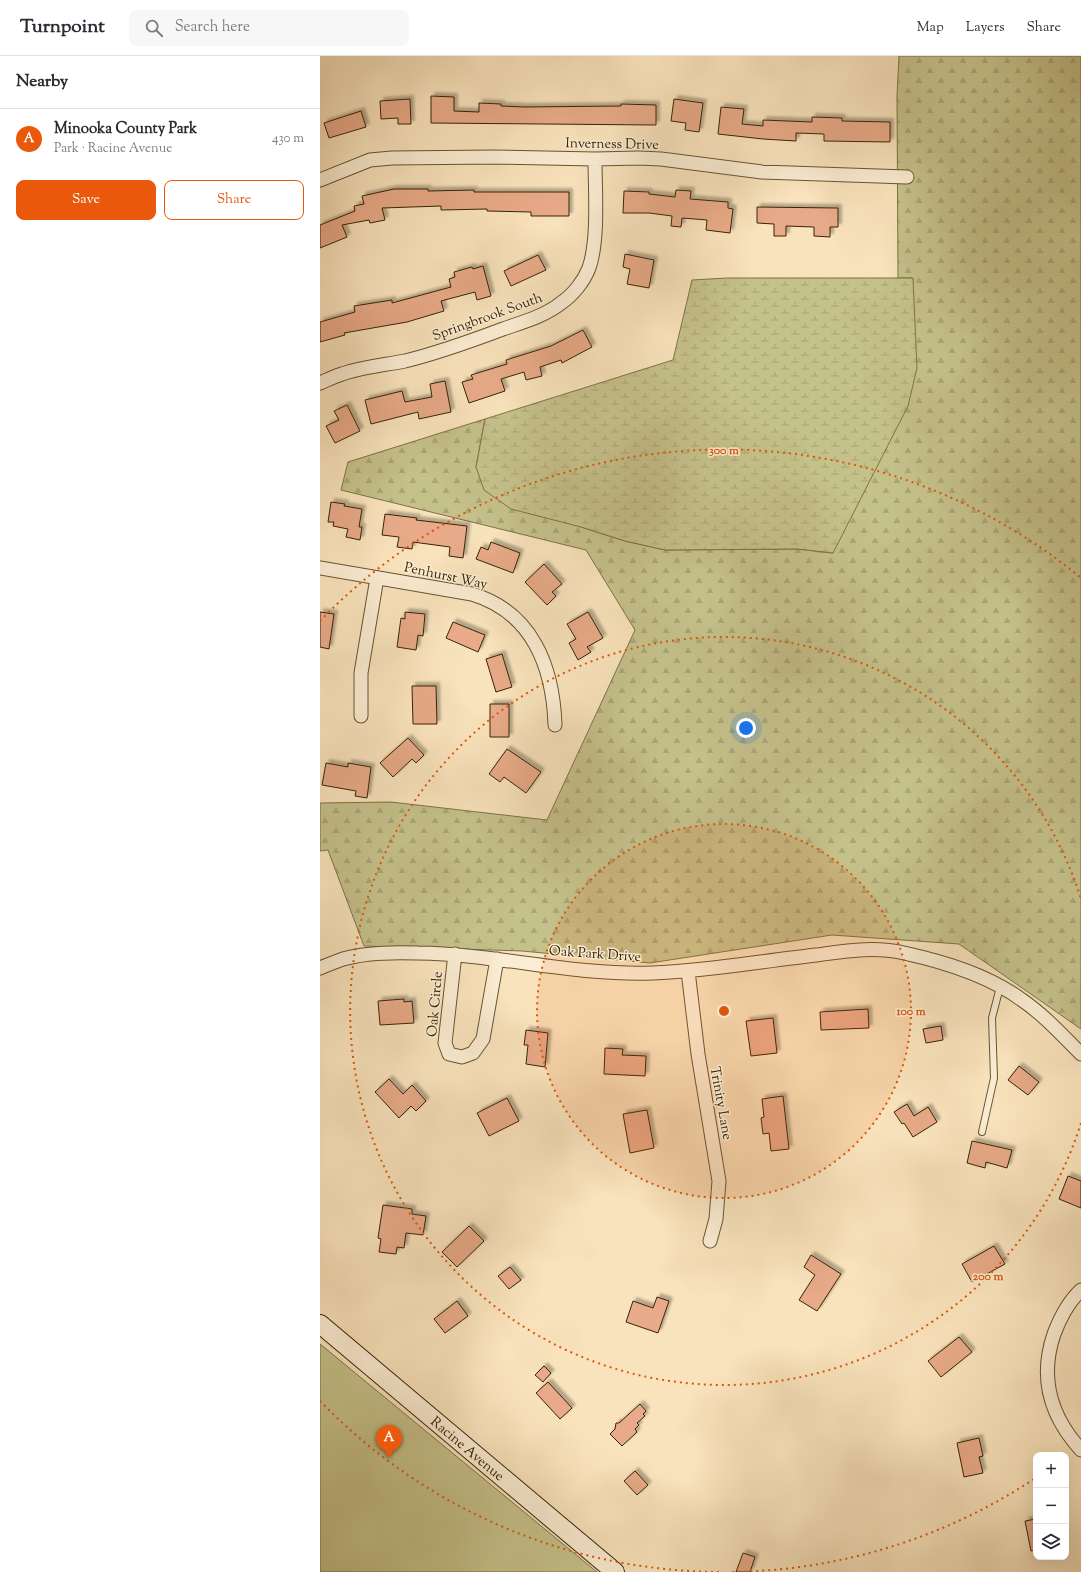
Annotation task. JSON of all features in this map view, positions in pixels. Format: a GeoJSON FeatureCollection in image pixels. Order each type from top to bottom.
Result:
{"type":"FeatureCollection","features":[{"type":"Feature","properties":{"kind":"main road","name":"Racine Avenue"},"geometry":{"type":"LineString","coordinates":[[320,1324],[615,1572]]}},
{"type":"Feature","properties":{"kind":"street","name":"Inverness Drive"},"geometry":{"type":"LineString","coordinates":[[320,180],[370,160],[392,158],[493,157],[596,159],[639,158],[762,172],[907,177]]}},
{"type":"Feature","properties":{"kind":"street","name":"Springbrook South"},"geometry":{"type":"LineString","coordinates":[[320,384],[342,374],[406,360],[464,343],[523,322],[553,309],[562,303],[569,297],[584,277],[589,268],[593,252],[595,233],[596,159]]}},
{"type":"Feature","properties":{"kind":"street","name":"Penhurst Way"},"geometry":{"type":"LineString","coordinates":[[320,568],[472,594],[487,599],[504,608],[518,620],[540,652],[549,676],[555,725]]}},
{"type":"Feature","properties":{"kind":"street"},"geometry":{"type":"LineString","coordinates":[[361,716],[362,674],[377,578]]}},
{"type":"Feature","properties":{"kind":"street","name":"Oak Park Drive"},"geometry":{"type":"LineString","coordinates":[[320,968],[344,959],[396,952],[455,954],[571,969],[616,973],[688,971],[870,949],[881,949],[904,953],[951,966],[978,976],[1000,987],[1021,999],[1034,1009],[1081,1054]]}},
{"type":"Feature","properties":{"kind":"street","name":"Oak Circle"},"geometry":{"type":"LineString","coordinates":[[455,954],[445,1043],[449,1054],[462,1057],[473,1053],[483,1039],[497,959]]}},
{"type":"Feature","properties":{"kind":"street","name":"Trinity Lane"},"geometry":{"type":"LineString","coordinates":[[688,971],[690,998],[698,1054],[720,1181],[716,1220],[710,1241]]}},
{"type":"Feature","properties":{"kind":"street"},"geometry":{"type":"LineString","coordinates":[[1081,1290],[1059,1320],[1048,1351],[1047,1370],[1051,1401],[1068,1435],[1081,1450]]}},
{"type":"Feature","properties":{"kind":"lane"},"geometry":{"type":"LineString","coordinates":[[982,1132],[994,1078],[992,1018],[1000,987]]}},
{"type":"Feature","properties":{"kind":"green space"},"geometry":{"type":"Polygon","coordinates":[[[899,56],[1081,56],[1081,1029],[959,944],[832,935],[650,963],[522,951],[364,946],[328,850],[320,851],[320,803],[391,802],[547,820],[635,630],[586,550],[341,490],[348,462],[485,419],[476,467],[581,527],[625,541],[665,550],[797,549],[833,553],[912,278],[898,278],[897,96],[899,56]]]}},
{"type":"Feature","properties":{"kind":"green space"},"geometry":{"type":"Polygon","coordinates":[[[727,278],[913,278],[917,368],[908,406],[833,553],[797,549],[665,550],[625,541],[581,527],[511,509],[484,490],[476,467],[485,419],[673,360],[692,280],[727,278]]]}},
{"type":"Feature","properties":{"kind":"green space"},"geometry":{"type":"Polygon","coordinates":[[[320,1344],[597,1572],[320,1572],[320,1344]]]}},
{"type":"Feature","properties":{"kind":"building"},"geometry":{"type":"Polygon","coordinates":[[[431,96],[454,97],[454,111],[479,112],[479,103],[524,107],[621,106],[621,104],[656,105],[656,125],[431,123],[431,96]]]}},
{"type":"Feature","properties":{"kind":"building"},"geometry":{"type":"Polygon","coordinates":[[[410,99],[411,124],[398,124],[398,118],[381,119],[380,101],[410,99]]]}},
{"type":"Feature","properties":{"kind":"building"},"geometry":{"type":"Polygon","coordinates":[[[674,99],[703,103],[699,132],[685,130],[686,123],[671,121],[674,99]]]}},
{"type":"Feature","properties":{"kind":"building"},"geometry":{"type":"Polygon","coordinates":[[[721,107],[744,109],[742,124],[763,126],[763,120],[812,122],[812,117],[842,118],[842,121],[890,122],[890,142],[824,141],[824,134],[796,133],[796,141],[718,134],[721,107]]]}},
{"type":"Feature","properties":{"kind":"building"},"geometry":{"type":"Polygon","coordinates":[[[361,111],[366,127],[329,138],[324,123],[361,111]]]}},
{"type":"Feature","properties":{"kind":"building"},"geometry":{"type":"Polygon","coordinates":[[[394,189],[428,189],[428,191],[474,190],[474,192],[569,192],[569,216],[531,216],[531,212],[487,211],[487,209],[441,210],[441,206],[382,208],[385,220],[370,223],[369,220],[342,225],[347,237],[320,248],[320,225],[355,211],[354,206],[364,204],[362,196],[394,189]]]}},
{"type":"Feature","properties":{"kind":"building"},"geometry":{"type":"Polygon","coordinates":[[[676,190],[691,191],[690,199],[728,202],[728,208],[733,209],[730,233],[706,230],[707,220],[682,218],[681,227],[671,226],[672,216],[649,213],[623,213],[624,191],[649,192],[649,194],[675,197],[676,190]]]}},
{"type":"Feature","properties":{"kind":"building"},"geometry":{"type":"Polygon","coordinates":[[[757,207],[838,208],[838,227],[830,227],[830,237],[814,236],[814,227],[786,226],[786,236],[774,236],[774,224],[757,223],[757,207]]]}},
{"type":"Feature","properties":{"kind":"building"},"geometry":{"type":"Polygon","coordinates":[[[625,254],[654,260],[649,288],[627,284],[630,269],[623,267],[625,254]]]}},
{"type":"Feature","properties":{"kind":"building"},"geometry":{"type":"Polygon","coordinates":[[[538,255],[546,270],[511,286],[504,271],[538,255]]]}},
{"type":"Feature","properties":{"kind":"building"},"geometry":{"type":"Polygon","coordinates":[[[483,266],[491,296],[477,300],[475,292],[441,301],[444,311],[407,322],[344,333],[345,335],[320,342],[320,322],[355,312],[354,306],[392,300],[392,303],[451,287],[449,279],[455,277],[454,272],[472,267],[473,269],[483,266]]]}},
{"type":"Feature","properties":{"kind":"building"},"geometry":{"type":"Polygon","coordinates":[[[583,330],[592,347],[562,363],[561,360],[540,367],[542,376],[526,380],[524,372],[501,379],[505,391],[469,403],[462,382],[473,379],[471,375],[507,364],[506,360],[551,346],[583,330]]]}},
{"type":"Feature","properties":{"kind":"building"},"geometry":{"type":"Polygon","coordinates":[[[445,381],[451,412],[419,419],[418,412],[371,424],[365,400],[402,391],[405,402],[432,397],[430,384],[445,381]]]}},
{"type":"Feature","properties":{"kind":"building"},"geometry":{"type":"Polygon","coordinates":[[[347,405],[360,431],[335,443],[326,426],[339,420],[334,411],[347,405]]]}},
{"type":"Feature","properties":{"kind":"building"},"geometry":{"type":"Polygon","coordinates":[[[331,502],[362,509],[359,527],[362,527],[360,540],[346,537],[348,529],[333,526],[334,522],[328,522],[331,502]]]}},
{"type":"Feature","properties":{"kind":"building"},"geometry":{"type":"Polygon","coordinates":[[[385,514],[417,518],[416,520],[467,526],[463,558],[449,556],[450,547],[413,542],[412,549],[397,547],[399,537],[382,535],[385,514]]]}},
{"type":"Feature","properties":{"kind":"building"},"geometry":{"type":"Polygon","coordinates":[[[491,542],[520,553],[513,573],[476,559],[481,547],[488,550],[491,542]]]}},
{"type":"Feature","properties":{"kind":"building"},"geometry":{"type":"Polygon","coordinates":[[[544,564],[562,584],[552,592],[556,596],[547,605],[525,582],[544,564]]]}},
{"type":"Feature","properties":{"kind":"building"},"geometry":{"type":"Polygon","coordinates":[[[320,612],[334,614],[329,649],[320,647],[320,612]]]}},
{"type":"Feature","properties":{"kind":"building"},"geometry":{"type":"Polygon","coordinates":[[[405,612],[425,614],[423,636],[418,635],[416,650],[397,647],[401,618],[405,619],[405,612]]]}},
{"type":"Feature","properties":{"kind":"building"},"geometry":{"type":"Polygon","coordinates":[[[588,612],[603,638],[587,647],[591,652],[578,660],[569,643],[576,639],[567,624],[588,612]]]}},
{"type":"Feature","properties":{"kind":"building"},"geometry":{"type":"Polygon","coordinates":[[[453,622],[485,635],[478,652],[446,638],[453,622]]]}},
{"type":"Feature","properties":{"kind":"building"},"geometry":{"type":"Polygon","coordinates":[[[502,654],[512,687],[496,692],[486,659],[502,654]]]}},
{"type":"Feature","properties":{"kind":"building"},"geometry":{"type":"Polygon","coordinates":[[[412,686],[436,686],[437,724],[413,724],[412,686]]]}},
{"type":"Feature","properties":{"kind":"building"},"geometry":{"type":"Polygon","coordinates":[[[490,704],[509,704],[509,737],[490,737],[490,704]]]}},
{"type":"Feature","properties":{"kind":"building"},"geometry":{"type":"Polygon","coordinates":[[[408,738],[424,755],[416,763],[412,759],[393,777],[380,763],[408,738]]]}},
{"type":"Feature","properties":{"kind":"building"},"geometry":{"type":"Polygon","coordinates":[[[507,749],[541,772],[526,793],[504,777],[500,782],[489,774],[507,749]]]}},
{"type":"Feature","properties":{"kind":"building"},"geometry":{"type":"Polygon","coordinates":[[[326,763],[348,767],[348,763],[371,767],[367,798],[355,796],[356,791],[322,785],[326,763]]]}},
{"type":"Feature","properties":{"kind":"building"},"geometry":{"type":"Polygon","coordinates":[[[404,999],[404,1002],[412,1001],[414,1023],[380,1025],[378,1001],[404,999]]]}},
{"type":"Feature","properties":{"kind":"building"},"geometry":{"type":"Polygon","coordinates":[[[868,1009],[869,1028],[821,1030],[820,1012],[868,1009]]]}},
{"type":"Feature","properties":{"kind":"building"},"geometry":{"type":"Polygon","coordinates":[[[773,1018],[777,1053],[751,1056],[746,1021],[773,1018]]]}},
{"type":"Feature","properties":{"kind":"building"},"geometry":{"type":"Polygon","coordinates":[[[941,1026],[943,1040],[926,1043],[923,1029],[941,1026]]]}},
{"type":"Feature","properties":{"kind":"building"},"geometry":{"type":"Polygon","coordinates":[[[526,1030],[548,1033],[545,1067],[526,1064],[528,1045],[524,1045],[526,1030]]]}},
{"type":"Feature","properties":{"kind":"building"},"geometry":{"type":"Polygon","coordinates":[[[605,1048],[623,1049],[622,1055],[646,1056],[645,1076],[604,1074],[605,1048]]]}},
{"type":"Feature","properties":{"kind":"building"},"geometry":{"type":"Polygon","coordinates":[[[1019,1066],[1039,1082],[1028,1095],[1008,1080],[1019,1066]]]}},
{"type":"Feature","properties":{"kind":"building"},"geometry":{"type":"Polygon","coordinates":[[[389,1079],[403,1094],[412,1085],[426,1101],[416,1111],[411,1106],[399,1118],[375,1092],[389,1079]]]}},
{"type":"Feature","properties":{"kind":"building"},"geometry":{"type":"Polygon","coordinates":[[[783,1096],[789,1149],[771,1151],[769,1133],[763,1134],[761,1118],[764,1117],[762,1099],[783,1096]]]}},
{"type":"Feature","properties":{"kind":"building"},"geometry":{"type":"Polygon","coordinates":[[[507,1098],[519,1121],[489,1136],[477,1113],[507,1098]]]}},
{"type":"Feature","properties":{"kind":"building"},"geometry":{"type":"Polygon","coordinates":[[[907,1104],[914,1116],[928,1107],[937,1122],[913,1137],[904,1123],[902,1124],[894,1112],[907,1104]]]}},
{"type":"Feature","properties":{"kind":"building"},"geometry":{"type":"Polygon","coordinates":[[[647,1110],[654,1148],[630,1153],[623,1114],[647,1110]]]}},
{"type":"Feature","properties":{"kind":"building"},"geometry":{"type":"Polygon","coordinates":[[[972,1141],[1012,1150],[1007,1168],[986,1162],[985,1168],[967,1163],[972,1141]]]}},
{"type":"Feature","properties":{"kind":"building"},"geometry":{"type":"Polygon","coordinates":[[[1068,1176],[1081,1181],[1081,1208],[1059,1199],[1068,1176]]]}},
{"type":"Feature","properties":{"kind":"building"},"geometry":{"type":"Polygon","coordinates":[[[383,1205],[412,1209],[412,1214],[426,1216],[423,1235],[406,1233],[404,1248],[397,1247],[396,1254],[379,1252],[381,1239],[378,1238],[383,1205]]]}},
{"type":"Feature","properties":{"kind":"building"},"geometry":{"type":"Polygon","coordinates":[[[469,1226],[484,1241],[457,1267],[442,1252],[469,1226]]]}},
{"type":"Feature","properties":{"kind":"building"},"geometry":{"type":"Polygon","coordinates":[[[994,1246],[1005,1264],[972,1282],[962,1264],[994,1246]]]}},
{"type":"Feature","properties":{"kind":"building"},"geometry":{"type":"Polygon","coordinates":[[[811,1255],[841,1274],[817,1311],[799,1300],[815,1275],[804,1267],[811,1255]]]}},
{"type":"Feature","properties":{"kind":"building"},"geometry":{"type":"Polygon","coordinates":[[[510,1267],[521,1280],[509,1289],[498,1276],[510,1267]]]}},
{"type":"Feature","properties":{"kind":"building"},"geometry":{"type":"Polygon","coordinates":[[[657,1297],[669,1301],[658,1333],[626,1322],[633,1301],[653,1308],[657,1297]]]}},
{"type":"Feature","properties":{"kind":"building"},"geometry":{"type":"Polygon","coordinates":[[[457,1301],[468,1316],[445,1333],[434,1319],[457,1301]]]}},
{"type":"Feature","properties":{"kind":"building"},"geometry":{"type":"Polygon","coordinates":[[[959,1337],[972,1352],[941,1377],[928,1361],[959,1337]]]}},
{"type":"Feature","properties":{"kind":"building"},"geometry":{"type":"Polygon","coordinates":[[[544,1366],[551,1373],[543,1382],[535,1375],[544,1366]]]}},
{"type":"Feature","properties":{"kind":"building"},"geometry":{"type":"Polygon","coordinates":[[[548,1382],[572,1408],[560,1419],[536,1393],[548,1382]]]}},
{"type":"Feature","properties":{"kind":"building"},"geometry":{"type":"Polygon","coordinates":[[[640,1404],[646,1411],[643,1414],[645,1416],[637,1423],[639,1425],[635,1429],[637,1432],[622,1446],[610,1434],[615,1429],[616,1423],[619,1423],[640,1404]]]}},
{"type":"Feature","properties":{"kind":"building"},"geometry":{"type":"Polygon","coordinates":[[[979,1438],[983,1456],[979,1457],[983,1473],[964,1477],[957,1443],[979,1438]]]}},
{"type":"Feature","properties":{"kind":"building"},"geometry":{"type":"Polygon","coordinates":[[[635,1471],[648,1485],[637,1495],[624,1481],[635,1471]]]}},
{"type":"Feature","properties":{"kind":"building"},"geometry":{"type":"Polygon","coordinates":[[[1033,1520],[1033,1551],[1031,1551],[1025,1521],[1033,1520]]]}},
{"type":"Feature","properties":{"kind":"building"},"geometry":{"type":"Polygon","coordinates":[[[743,1553],[755,1557],[750,1572],[736,1572],[743,1553]]]}},
{"type":"Feature","properties":{"kind":"place","name":"Minooka County Park"},"geometry":{"type":"Point","coordinates":[389,1458]}}]}
